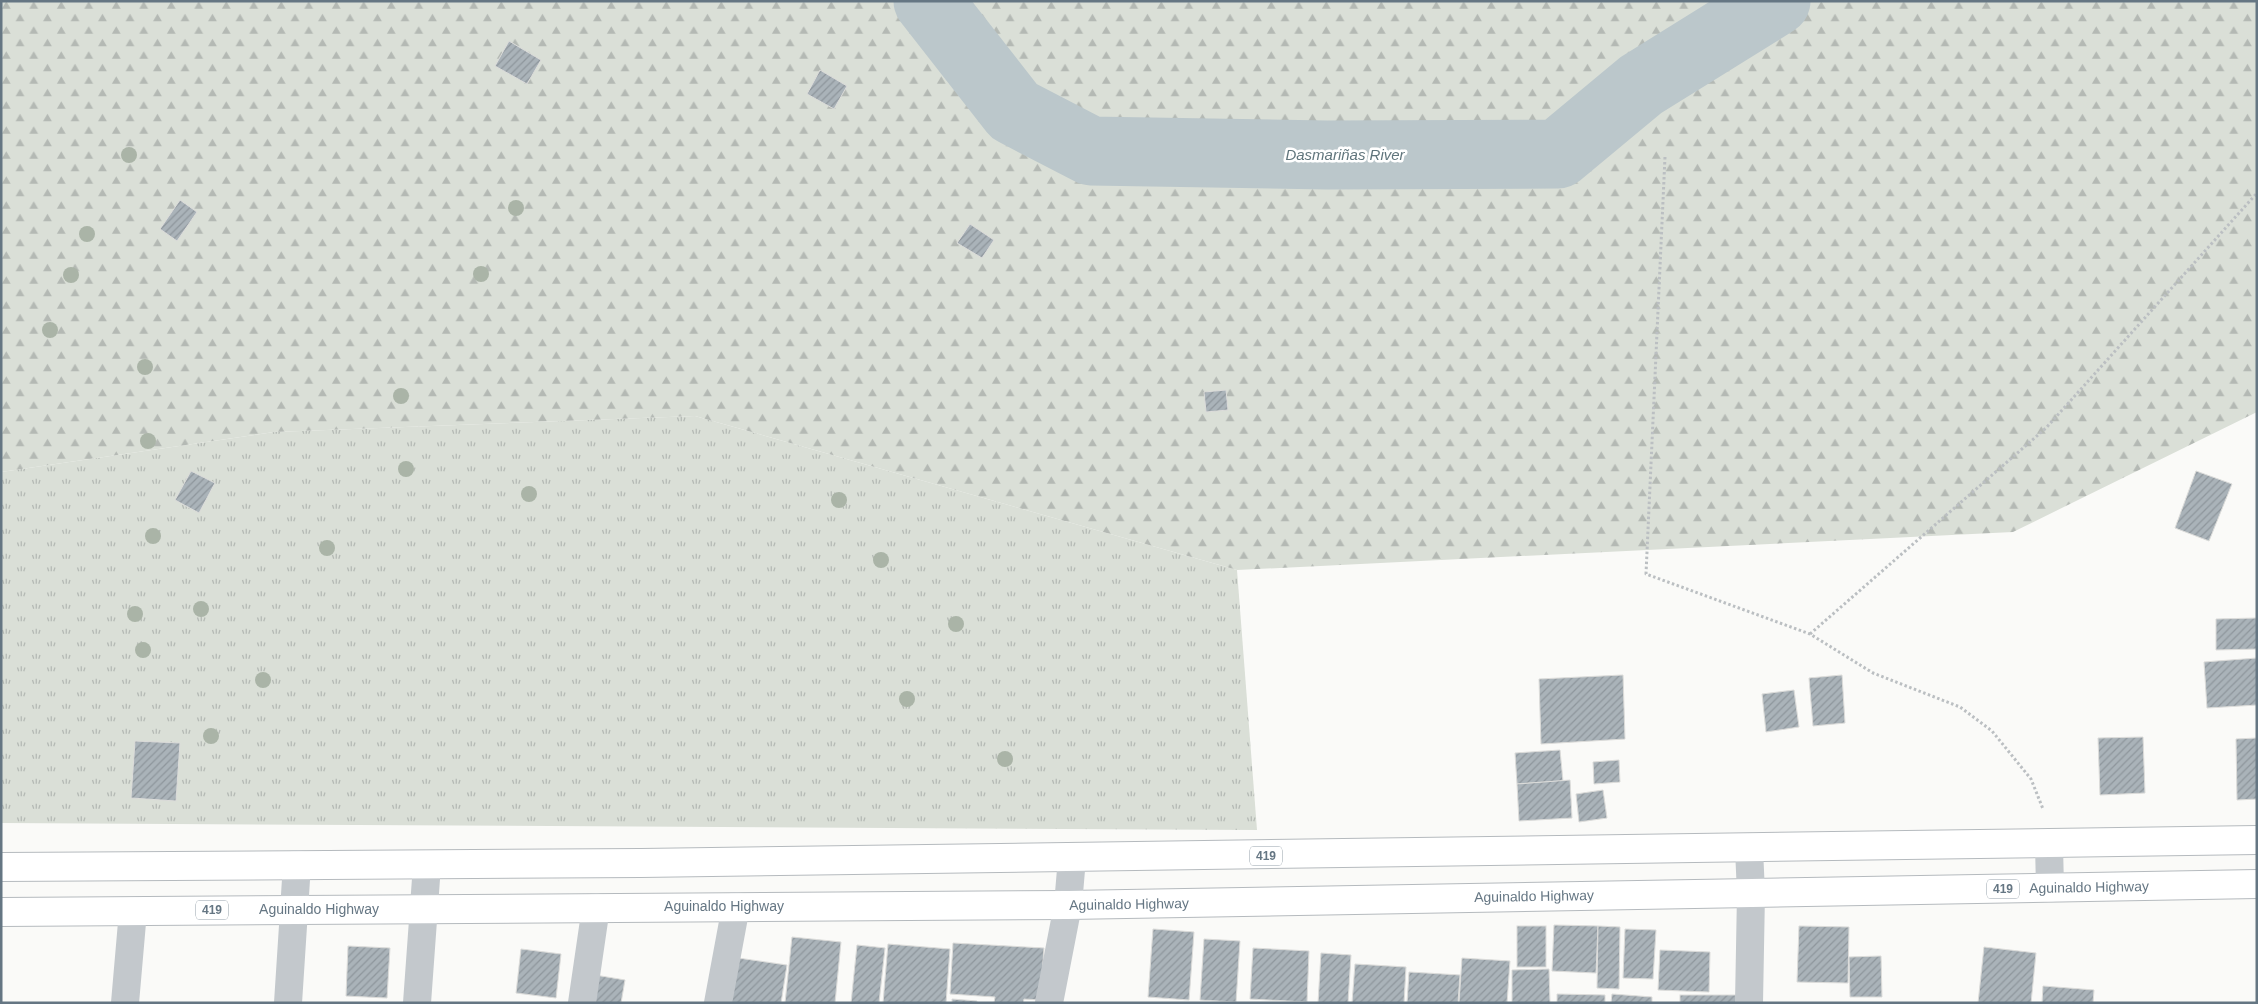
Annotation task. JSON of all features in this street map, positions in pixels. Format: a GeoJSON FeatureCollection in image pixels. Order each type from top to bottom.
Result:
{"type":"FeatureCollection","features":[{"type":"Feature","properties":{"kind":"main road","name":"419"},"geometry":{"type":"LineString","coordinates":[[1,867],[297,864],[427,865],[1072,858],[2049,845],[2257,840]]}},
{"type":"Feature","properties":{"kind":"main road","name":"Aguinaldo Highway"},"geometry":{"type":"LineString","coordinates":[[1,912],[1068,905],[2257,884]]}},
{"type":"Feature","properties":{"kind":"street"},"geometry":{"type":"LineString","coordinates":[[2049,845],[2050,888]]}},
{"type":"Feature","properties":{"kind":"street"},"geometry":{"type":"LineString","coordinates":[[1749,849],[1751,893],[1749,1003]]}},
{"type":"Feature","properties":{"kind":"street"},"geometry":{"type":"LineString","coordinates":[[1049,1003],[1068,905],[1072,858]]}},
{"type":"Feature","properties":{"kind":"street"},"geometry":{"type":"LineString","coordinates":[[288,1003],[297,864]]}},
{"type":"Feature","properties":{"kind":"street"},"geometry":{"type":"LineString","coordinates":[[417,1003],[427,865]]}},
{"type":"Feature","properties":{"kind":"street"},"geometry":{"type":"LineString","coordinates":[[718,1003],[736,906]]}},
{"type":"Feature","properties":{"kind":"street"},"geometry":{"type":"LineString","coordinates":[[582,1003],[596,907]]}},
{"type":"Feature","properties":{"kind":"street"},"geometry":{"type":"LineString","coordinates":[[125,1003],[133,911]]}},
{"type":"Feature","properties":{"kind":"path"},"geometry":{"type":"LineString","coordinates":[[1665,157],[1646,574],[1810,634],[1873,673],[1960,707],[1992,731],[2031,779],[2046,816],[2049,845]]}},
{"type":"Feature","properties":{"kind":"path"},"geometry":{"type":"LineString","coordinates":[[1810,634],[2046,428],[2257,193]]}},
{"type":"Feature","properties":{"kind":"green space"},"geometry":{"type":"Polygon","coordinates":[[[1,1],[2257,1],[2257,412],[2013,532],[1237,570],[695,416],[274,432],[1,472],[1,1]]]}},
{"type":"Feature","properties":{"kind":"green space"},"geometry":{"type":"Polygon","coordinates":[[[695,416],[1237,570],[1257,830],[1,823],[1,472],[274,432],[695,416]]]}},
{"type":"Feature","properties":{"kind":"building"},"geometry":{"type":"Polygon","coordinates":[[[509,41],[541,60],[527,84],[495,66],[509,41]]]}},
{"type":"Feature","properties":{"kind":"building"},"geometry":{"type":"Polygon","coordinates":[[[820,70],[847,86],[834,109],[807,94],[820,70]]]}},
{"type":"Feature","properties":{"kind":"building"},"geometry":{"type":"Polygon","coordinates":[[[180,200],[197,212],[177,241],[160,229],[180,200]]]}},
{"type":"Feature","properties":{"kind":"building"},"geometry":{"type":"Polygon","coordinates":[[[970,224],[994,240],[982,258],[957,243],[970,224]]]}},
{"type":"Feature","properties":{"kind":"building"},"geometry":{"type":"Polygon","coordinates":[[[1226,390],[1228,410],[1206,412],[1204,392],[1226,390]]]}},
{"type":"Feature","properties":{"kind":"building"},"geometry":{"type":"Polygon","coordinates":[[[191,471],[215,483],[199,513],[175,500],[191,471]]]}},
{"type":"Feature","properties":{"kind":"building"},"geometry":{"type":"Polygon","coordinates":[[[2196,471],[2232,484],[2209,541],[2175,528],[2196,471]]]}},
{"type":"Feature","properties":{"kind":"building"},"geometry":{"type":"Polygon","coordinates":[[[2257,618],[2257,649],[2216,650],[2216,619],[2257,618]]]}},
{"type":"Feature","properties":{"kind":"building"},"geometry":{"type":"Polygon","coordinates":[[[2257,658],[2257,705],[2207,708],[2204,662],[2257,658]]]}},
{"type":"Feature","properties":{"kind":"building"},"geometry":{"type":"Polygon","coordinates":[[[1623,675],[1625,739],[1541,744],[1539,679],[1623,675]]]}},
{"type":"Feature","properties":{"kind":"building"},"geometry":{"type":"Polygon","coordinates":[[[1842,675],[1845,723],[1813,726],[1809,678],[1842,675]]]}},
{"type":"Feature","properties":{"kind":"building"},"geometry":{"type":"Polygon","coordinates":[[[1794,690],[1799,727],[1766,732],[1762,694],[1794,690]]]}},
{"type":"Feature","properties":{"kind":"building"},"geometry":{"type":"Polygon","coordinates":[[[2143,737],[2145,793],[2100,795],[2098,738],[2143,737]]]}},
{"type":"Feature","properties":{"kind":"building"},"geometry":{"type":"Polygon","coordinates":[[[2257,738],[2257,799],[2237,800],[2236,739],[2257,738]]]}},
{"type":"Feature","properties":{"kind":"building"},"geometry":{"type":"Polygon","coordinates":[[[135,741],[180,743],[176,801],[131,798],[135,741]]]}},
{"type":"Feature","properties":{"kind":"building"},"geometry":{"type":"Polygon","coordinates":[[[1560,750],[1563,781],[1517,784],[1515,753],[1560,750]]]}},
{"type":"Feature","properties":{"kind":"building"},"geometry":{"type":"Polygon","coordinates":[[[1619,760],[1620,782],[1594,784],[1593,762],[1619,760]]]}},
{"type":"Feature","properties":{"kind":"building"},"geometry":{"type":"Polygon","coordinates":[[[1570,780],[1572,818],[1519,821],[1517,784],[1570,780]]]}},
{"type":"Feature","properties":{"kind":"building"},"geometry":{"type":"Polygon","coordinates":[[[1603,790],[1607,818],[1579,822],[1576,794],[1603,790]]]}},
{"type":"Feature","properties":{"kind":"building"},"geometry":{"type":"Polygon","coordinates":[[[1554,925],[1598,926],[1596,973],[1552,971],[1554,925]]]}},
{"type":"Feature","properties":{"kind":"building"},"geometry":{"type":"Polygon","coordinates":[[[1517,926],[1546,926],[1546,967],[1517,967],[1517,926]]]}},
{"type":"Feature","properties":{"kind":"building"},"geometry":{"type":"Polygon","coordinates":[[[1598,926],[1620,927],[1619,989],[1597,988],[1598,926]]]}},
{"type":"Feature","properties":{"kind":"building"},"geometry":{"type":"Polygon","coordinates":[[[1799,926],[1849,927],[1848,983],[1797,982],[1799,926]]]}},
{"type":"Feature","properties":{"kind":"building"},"geometry":{"type":"Polygon","coordinates":[[[1153,929],[1194,932],[1189,1000],[1148,997],[1153,929]]]}},
{"type":"Feature","properties":{"kind":"building"},"geometry":{"type":"Polygon","coordinates":[[[1625,929],[1656,930],[1653,979],[1623,978],[1625,929]]]}},
{"type":"Feature","properties":{"kind":"building"},"geometry":{"type":"Polygon","coordinates":[[[792,937],[841,942],[835,1003],[785,1003],[792,937]]]}},
{"type":"Feature","properties":{"kind":"building"},"geometry":{"type":"Polygon","coordinates":[[[1204,939],[1240,941],[1236,1002],[1200,1000],[1204,939]]]}},
{"type":"Feature","properties":{"kind":"building"},"geometry":{"type":"Polygon","coordinates":[[[953,943],[1044,948],[1040,1000],[1024,999],[1023,1003],[994,1003],[995,997],[950,994],[953,943]]]}},
{"type":"Feature","properties":{"kind":"building"},"geometry":{"type":"Polygon","coordinates":[[[888,944],[950,949],[946,1003],[883,1003],[888,944]]]}},
{"type":"Feature","properties":{"kind":"building"},"geometry":{"type":"Polygon","coordinates":[[[857,945],[885,948],[879,1003],[851,1003],[857,945]]]}},
{"type":"Feature","properties":{"kind":"building"},"geometry":{"type":"Polygon","coordinates":[[[348,946],[390,948],[387,998],[346,996],[348,946]]]}},
{"type":"Feature","properties":{"kind":"building"},"geometry":{"type":"Polygon","coordinates":[[[1984,947],[2036,953],[2031,1003],[1978,1003],[1984,947]]]}},
{"type":"Feature","properties":{"kind":"building"},"geometry":{"type":"Polygon","coordinates":[[[1253,948],[1309,951],[1307,1002],[1250,999],[1253,948]]]}},
{"type":"Feature","properties":{"kind":"building"},"geometry":{"type":"Polygon","coordinates":[[[521,949],[561,954],[556,998],[516,993],[521,949]]]}},
{"type":"Feature","properties":{"kind":"building"},"geometry":{"type":"Polygon","coordinates":[[[1660,950],[1710,952],[1709,992],[1658,990],[1660,950]]]}},
{"type":"Feature","properties":{"kind":"building"},"geometry":{"type":"Polygon","coordinates":[[[1321,953],[1351,955],[1348,1003],[1318,1003],[1321,953]]]}},
{"type":"Feature","properties":{"kind":"building"},"geometry":{"type":"Polygon","coordinates":[[[1881,956],[1882,997],[1850,997],[1849,957],[1881,956]]]}},
{"type":"Feature","properties":{"kind":"building"},"geometry":{"type":"Polygon","coordinates":[[[731,957],[787,965],[781,1003],[724,1003],[731,957]]]}},
{"type":"Feature","properties":{"kind":"building"},"geometry":{"type":"Polygon","coordinates":[[[1462,958],[1510,961],[1507,1003],[1459,1003],[1462,958]]]}},
{"type":"Feature","properties":{"kind":"building"},"geometry":{"type":"Polygon","coordinates":[[[1355,964],[1406,967],[1404,1003],[1352,1003],[1355,964]]]}},
{"type":"Feature","properties":{"kind":"building"},"geometry":{"type":"Polygon","coordinates":[[[1549,969],[1550,1003],[1512,1003],[1512,970],[1549,969]]]}},
{"type":"Feature","properties":{"kind":"building"},"geometry":{"type":"Polygon","coordinates":[[[1409,972],[1460,975],[1458,1003],[1407,1003],[1409,972]]]}},
{"type":"Feature","properties":{"kind":"building"},"geometry":{"type":"Polygon","coordinates":[[[595,975],[625,980],[621,1003],[590,1003],[595,975]]]}},
{"type":"Feature","properties":{"kind":"building"},"geometry":{"type":"Polygon","coordinates":[[[2043,986],[2094,990],[2093,1003],[2042,1003],[2043,986]]]}},
{"type":"Feature","properties":{"kind":"building"},"geometry":{"type":"Polygon","coordinates":[[[1557,994],[1605,995],[1605,1003],[1557,1003],[1557,994]]]}},
{"type":"Feature","properties":{"kind":"building"},"geometry":{"type":"Polygon","coordinates":[[[1612,994],[1652,997],[1652,1003],[1611,1003],[1612,994]]]}},
{"type":"Feature","properties":{"kind":"building"},"geometry":{"type":"Polygon","coordinates":[[[1680,995],[1736,995],[1736,1003],[1680,1003],[1680,995]]]}},
{"type":"Feature","properties":{"kind":"building"},"geometry":{"type":"Polygon","coordinates":[[[952,999],[977,1001],[977,1003],[952,1003],[952,999]]]}},
{"type":"Feature","properties":{"kind":"waterway","name":"Dasmariñas River"},"geometry":{"type":"LineString","coordinates":[[928,1],[1014,111],[1091,151],[1327,155],[1558,154],[1641,85],[1776,1]]}}]}
